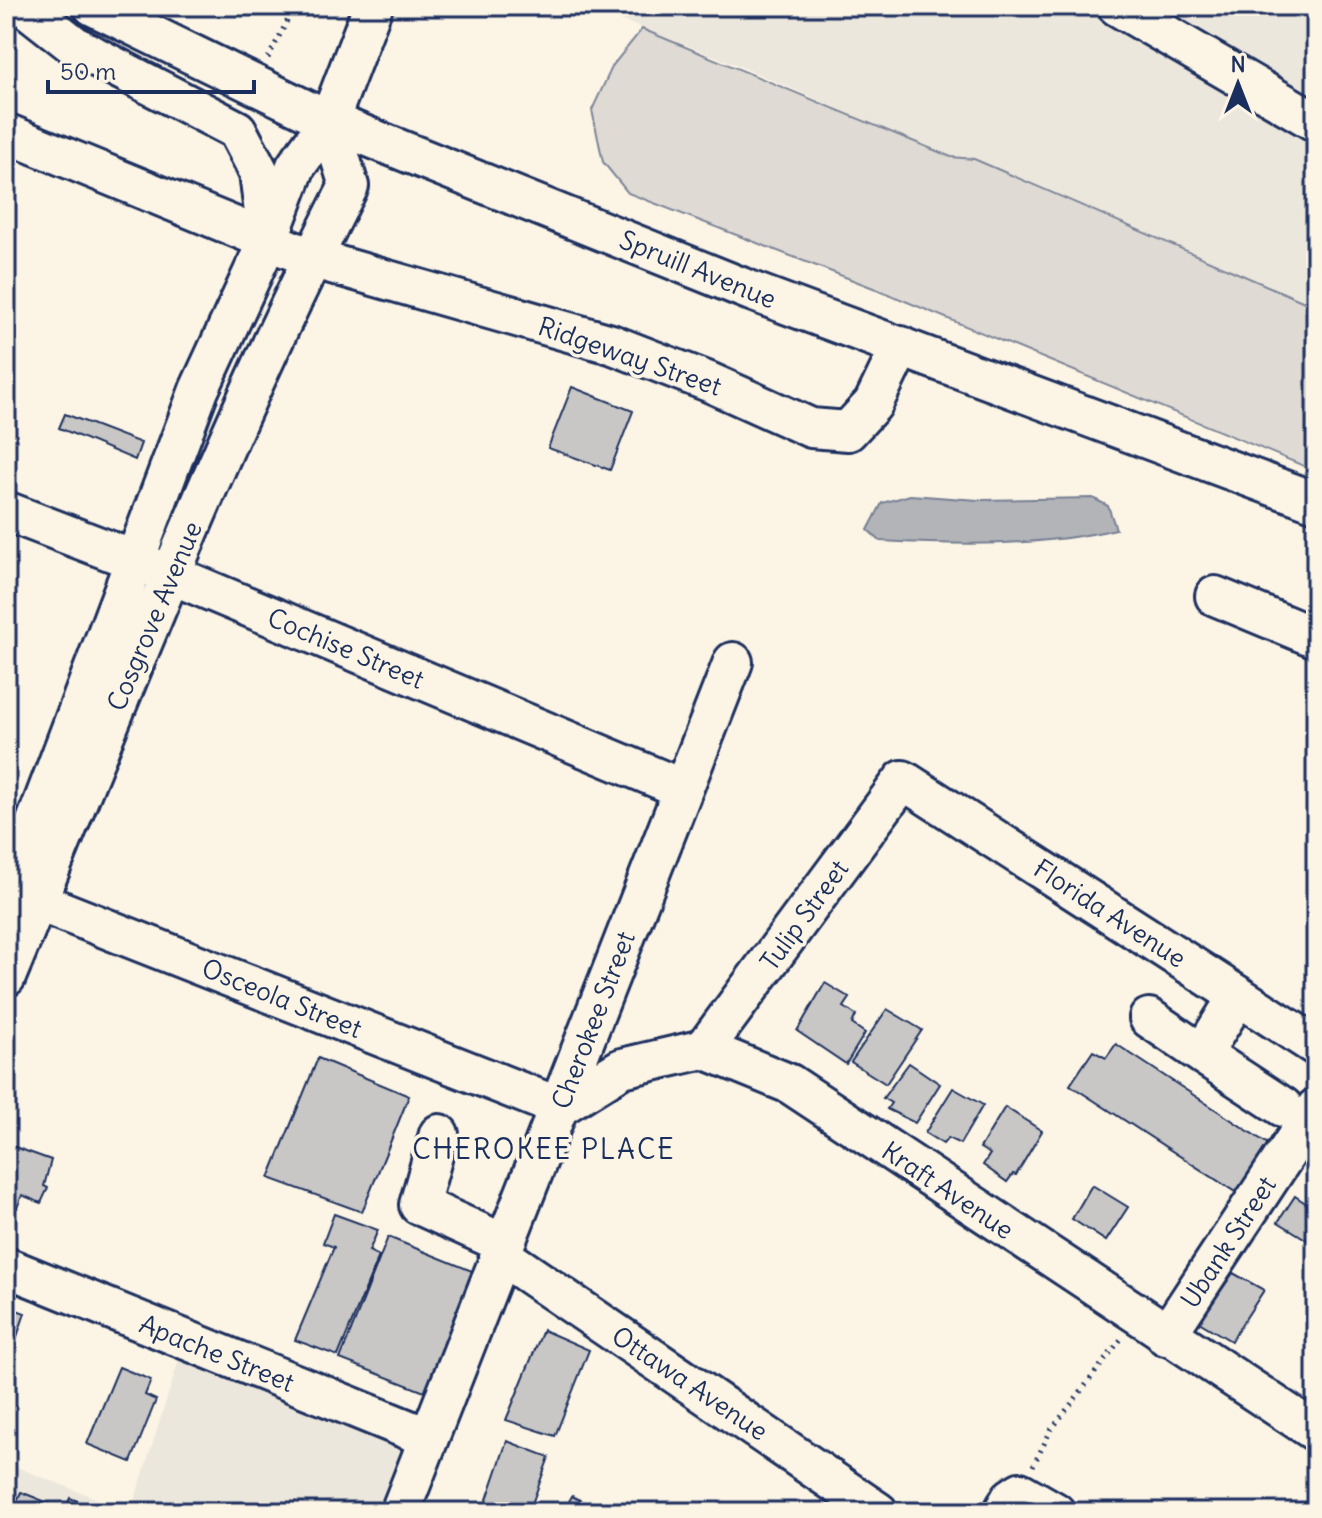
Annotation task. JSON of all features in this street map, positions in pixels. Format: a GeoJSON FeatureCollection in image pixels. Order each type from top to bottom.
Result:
{"type":"FeatureCollection","features":[{"type":"Feature","properties":{"kind":"street"},"geometry":{"type":"LineString","coordinates":[[24,6],[75,46],[237,130],[259,172],[268,240]]}},
{"type":"Feature","properties":{"kind":"street","name":"Spruill Avenue"},"geometry":{"type":"LineString","coordinates":[[93,6],[329,121],[751,291],[1316,502]]}},
{"type":"Feature","properties":{"kind":"street","name":"Cosgrove Avenue"},"geometry":{"type":"LineString","coordinates":[[6,977],[15,895],[133,562],[199,390],[268,240],[296,166],[329,121],[373,6]]}},
{"type":"Feature","properties":{"kind":"street"},"geometry":{"type":"LineString","coordinates":[[1117,6],[1316,122]]}},
{"type":"Feature","properties":{"kind":"street","name":"Cosgrove Avenue"},"geometry":{"type":"LineString","coordinates":[[15,895],[170,574],[311,258],[349,186],[329,121]]}},
{"type":"Feature","properties":{"kind":"street"},"geometry":{"type":"LineString","coordinates":[[6,133],[311,258]]}},
{"type":"Feature","properties":{"kind":"street","name":"Ridgeway Street"},"geometry":{"type":"LineString","coordinates":[[311,258],[611,344],[709,382],[811,428],[848,431],[873,404],[901,346]]}},
{"type":"Feature","properties":{"kind":"street","name":"Cochise Street"},"geometry":{"type":"LineString","coordinates":[[6,511],[170,574],[683,789]]}},
{"type":"Feature","properties":{"kind":"street"},"geometry":{"type":"LineString","coordinates":[[1215,596],[1316,638]]}},
{"type":"Feature","properties":{"kind":"street","name":"Cherokee Street"},"geometry":{"type":"LineString","coordinates":[[403,1511],[733,662]]}},
{"type":"Feature","properties":{"kind":"street","name":"Florida Avenue"},"geometry":{"type":"LineString","coordinates":[[903,780],[1316,1046]]}},
{"type":"Feature","properties":{"kind":"street","name":"Tulip Street"},"geometry":{"type":"LineString","coordinates":[[704,1049],[903,780]]}},
{"type":"Feature","properties":{"kind":"street","name":"Osceola Street"},"geometry":{"type":"LineString","coordinates":[[15,895],[559,1107]]}},
{"type":"Feature","properties":{"kind":"street"},"geometry":{"type":"LineString","coordinates":[[1202,1054],[1238,996]]}},
{"type":"Feature","properties":{"kind":"street"},"geometry":{"type":"LineString","coordinates":[[1149,1018],[1202,1054],[1299,1107]]}},
{"type":"Feature","properties":{"kind":"street"},"geometry":{"type":"LineString","coordinates":[[559,1107],[622,1068],[704,1049]]}},
{"type":"Feature","properties":{"kind":"street","name":"Kraft Avenue"},"geometry":{"type":"LineString","coordinates":[[704,1049],[790,1084],[1316,1432]]}},
{"type":"Feature","properties":{"kind":"street","name":"Ubank Street"},"geometry":{"type":"LineString","coordinates":[[1152,1326],[1299,1107]]}},
{"type":"Feature","properties":{"kind":"street","name":"Ottawa Avenue"},"geometry":{"type":"LineString","coordinates":[[439,1134],[419,1205],[503,1249],[878,1512]]}},
{"type":"Feature","properties":{"kind":"street","name":"Apache Street"},"geometry":{"type":"LineString","coordinates":[[6,1267],[429,1438]]}},
{"type":"Feature","properties":{"kind":"street"},"geometry":{"type":"LineString","coordinates":[[1012,1502],[1055,1512]]}},
{"type":"Feature","properties":{"kind":"path"},"geometry":{"type":"LineString","coordinates":[[256,84],[295,6]]}},
{"type":"Feature","properties":{"kind":"path"},"geometry":{"type":"LineString","coordinates":[[1012,1502],[1051,1430],[1152,1326]]}},
{"type":"Feature","properties":{"kind":"shaded area"},"geometry":{"type":"Polygon","coordinates":[[[584,6],[1316,6],[1316,307],[974,159],[951,157],[732,63],[584,6]]]}},
{"type":"Feature","properties":{"kind":"shaded area"},"geometry":{"type":"Polygon","coordinates":[[[642,29],[951,157],[974,159],[1316,307],[1316,471],[876,289],[628,193],[603,162],[592,110],[613,65],[642,29]]]}},
{"type":"Feature","properties":{"kind":"shaded area"},"geometry":{"type":"Polygon","coordinates":[[[910,495],[978,500],[1093,498],[1108,506],[1116,529],[1028,542],[968,544],[880,541],[868,530],[882,503],[910,495]]]}},
{"type":"Feature","properties":{"kind":"shaded area"},"geometry":{"type":"Polygon","coordinates":[[[184,1344],[429,1438],[400,1512],[131,1512],[184,1344]]]}},
{"type":"Feature","properties":{"kind":"shaded area"},"geometry":{"type":"Polygon","coordinates":[[[6,1463],[131,1512],[6,1512],[6,1463]]]}},
{"type":"Feature","properties":{"kind":"building"},"geometry":{"type":"Polygon","coordinates":[[[572,387],[633,411],[610,470],[548,448],[572,387]]]}},
{"type":"Feature","properties":{"kind":"building"},"geometry":{"type":"Polygon","coordinates":[[[65,414],[141,443],[135,460],[59,428],[65,414]]]}},
{"type":"Feature","properties":{"kind":"building"},"geometry":{"type":"Polygon","coordinates":[[[825,983],[850,998],[844,1007],[856,1015],[852,1024],[865,1033],[846,1064],[797,1031],[825,983]]]}},
{"type":"Feature","properties":{"kind":"building"},"geometry":{"type":"Polygon","coordinates":[[[887,1009],[922,1030],[886,1084],[851,1062],[887,1009]]]}},
{"type":"Feature","properties":{"kind":"building"},"geometry":{"type":"Polygon","coordinates":[[[1116,1044],[1271,1146],[1243,1197],[1070,1085],[1093,1051],[1106,1058],[1116,1044]]]}},
{"type":"Feature","properties":{"kind":"building"},"geometry":{"type":"Polygon","coordinates":[[[318,1058],[409,1096],[362,1212],[269,1178],[318,1058]]]}},
{"type":"Feature","properties":{"kind":"building"},"geometry":{"type":"Polygon","coordinates":[[[909,1063],[940,1084],[915,1123],[887,1109],[891,1103],[883,1098],[909,1063]]]}},
{"type":"Feature","properties":{"kind":"building"},"geometry":{"type":"Polygon","coordinates":[[[953,1088],[983,1105],[960,1144],[948,1138],[943,1144],[925,1133],[953,1088]]]}},
{"type":"Feature","properties":{"kind":"building"},"geometry":{"type":"Polygon","coordinates":[[[1005,1107],[1042,1131],[1016,1175],[1013,1174],[1007,1182],[983,1165],[990,1154],[980,1148],[1005,1107]]]}},
{"type":"Feature","properties":{"kind":"building"},"geometry":{"type":"Polygon","coordinates":[[[12,1146],[51,1160],[44,1186],[48,1188],[41,1203],[22,1195],[17,1208],[6,1204],[6,1156],[12,1146]]]}},
{"type":"Feature","properties":{"kind":"building"},"geometry":{"type":"Polygon","coordinates":[[[1092,1185],[1128,1207],[1106,1241],[1072,1219],[1092,1185]]]}},
{"type":"Feature","properties":{"kind":"building"},"geometry":{"type":"Polygon","coordinates":[[[1295,1196],[1316,1210],[1314,1244],[1278,1222],[1295,1196]]]}},
{"type":"Feature","properties":{"kind":"building"},"geometry":{"type":"Polygon","coordinates":[[[334,1214],[378,1230],[369,1251],[379,1256],[338,1356],[295,1340],[334,1247],[323,1243],[334,1214]]]}},
{"type":"Feature","properties":{"kind":"building"},"geometry":{"type":"Polygon","coordinates":[[[388,1237],[477,1273],[427,1393],[340,1359],[388,1237]]]}},
{"type":"Feature","properties":{"kind":"building"},"geometry":{"type":"Polygon","coordinates":[[[1233,1273],[1264,1290],[1231,1341],[1199,1322],[1233,1273]]]}},
{"type":"Feature","properties":{"kind":"building"},"geometry":{"type":"Polygon","coordinates":[[[6,1306],[25,1313],[10,1357],[6,1355],[6,1306]]]}},
{"type":"Feature","properties":{"kind":"building"},"geometry":{"type":"Polygon","coordinates":[[[543,1330],[589,1350],[555,1436],[506,1420],[543,1330]]]}},
{"type":"Feature","properties":{"kind":"building"},"geometry":{"type":"Polygon","coordinates":[[[119,1367],[151,1380],[145,1395],[156,1400],[131,1462],[87,1444],[119,1367]]]}},
{"type":"Feature","properties":{"kind":"building"},"geometry":{"type":"Polygon","coordinates":[[[507,1441],[549,1457],[529,1512],[483,1511],[507,1441]]]}},
{"type":"Feature","properties":{"kind":"building"},"geometry":{"type":"Polygon","coordinates":[[[21,1492],[51,1504],[47,1512],[12,1512],[21,1492]]]}},
{"type":"Feature","properties":{"kind":"building"},"geometry":{"type":"Polygon","coordinates":[[[572,1496],[603,1512],[563,1512],[572,1496]]]}},
{"type":"Feature","properties":{"kind":"building"},"geometry":{"type":"Polygon","coordinates":[[[70,1498],[105,1512],[64,1512],[70,1498]]]}},
{"type":"Feature","properties":{"kind":"district","name":"CHEROKEE PLACE"},"geometry":{"type":"Point","coordinates":[544,1149]}}]}
